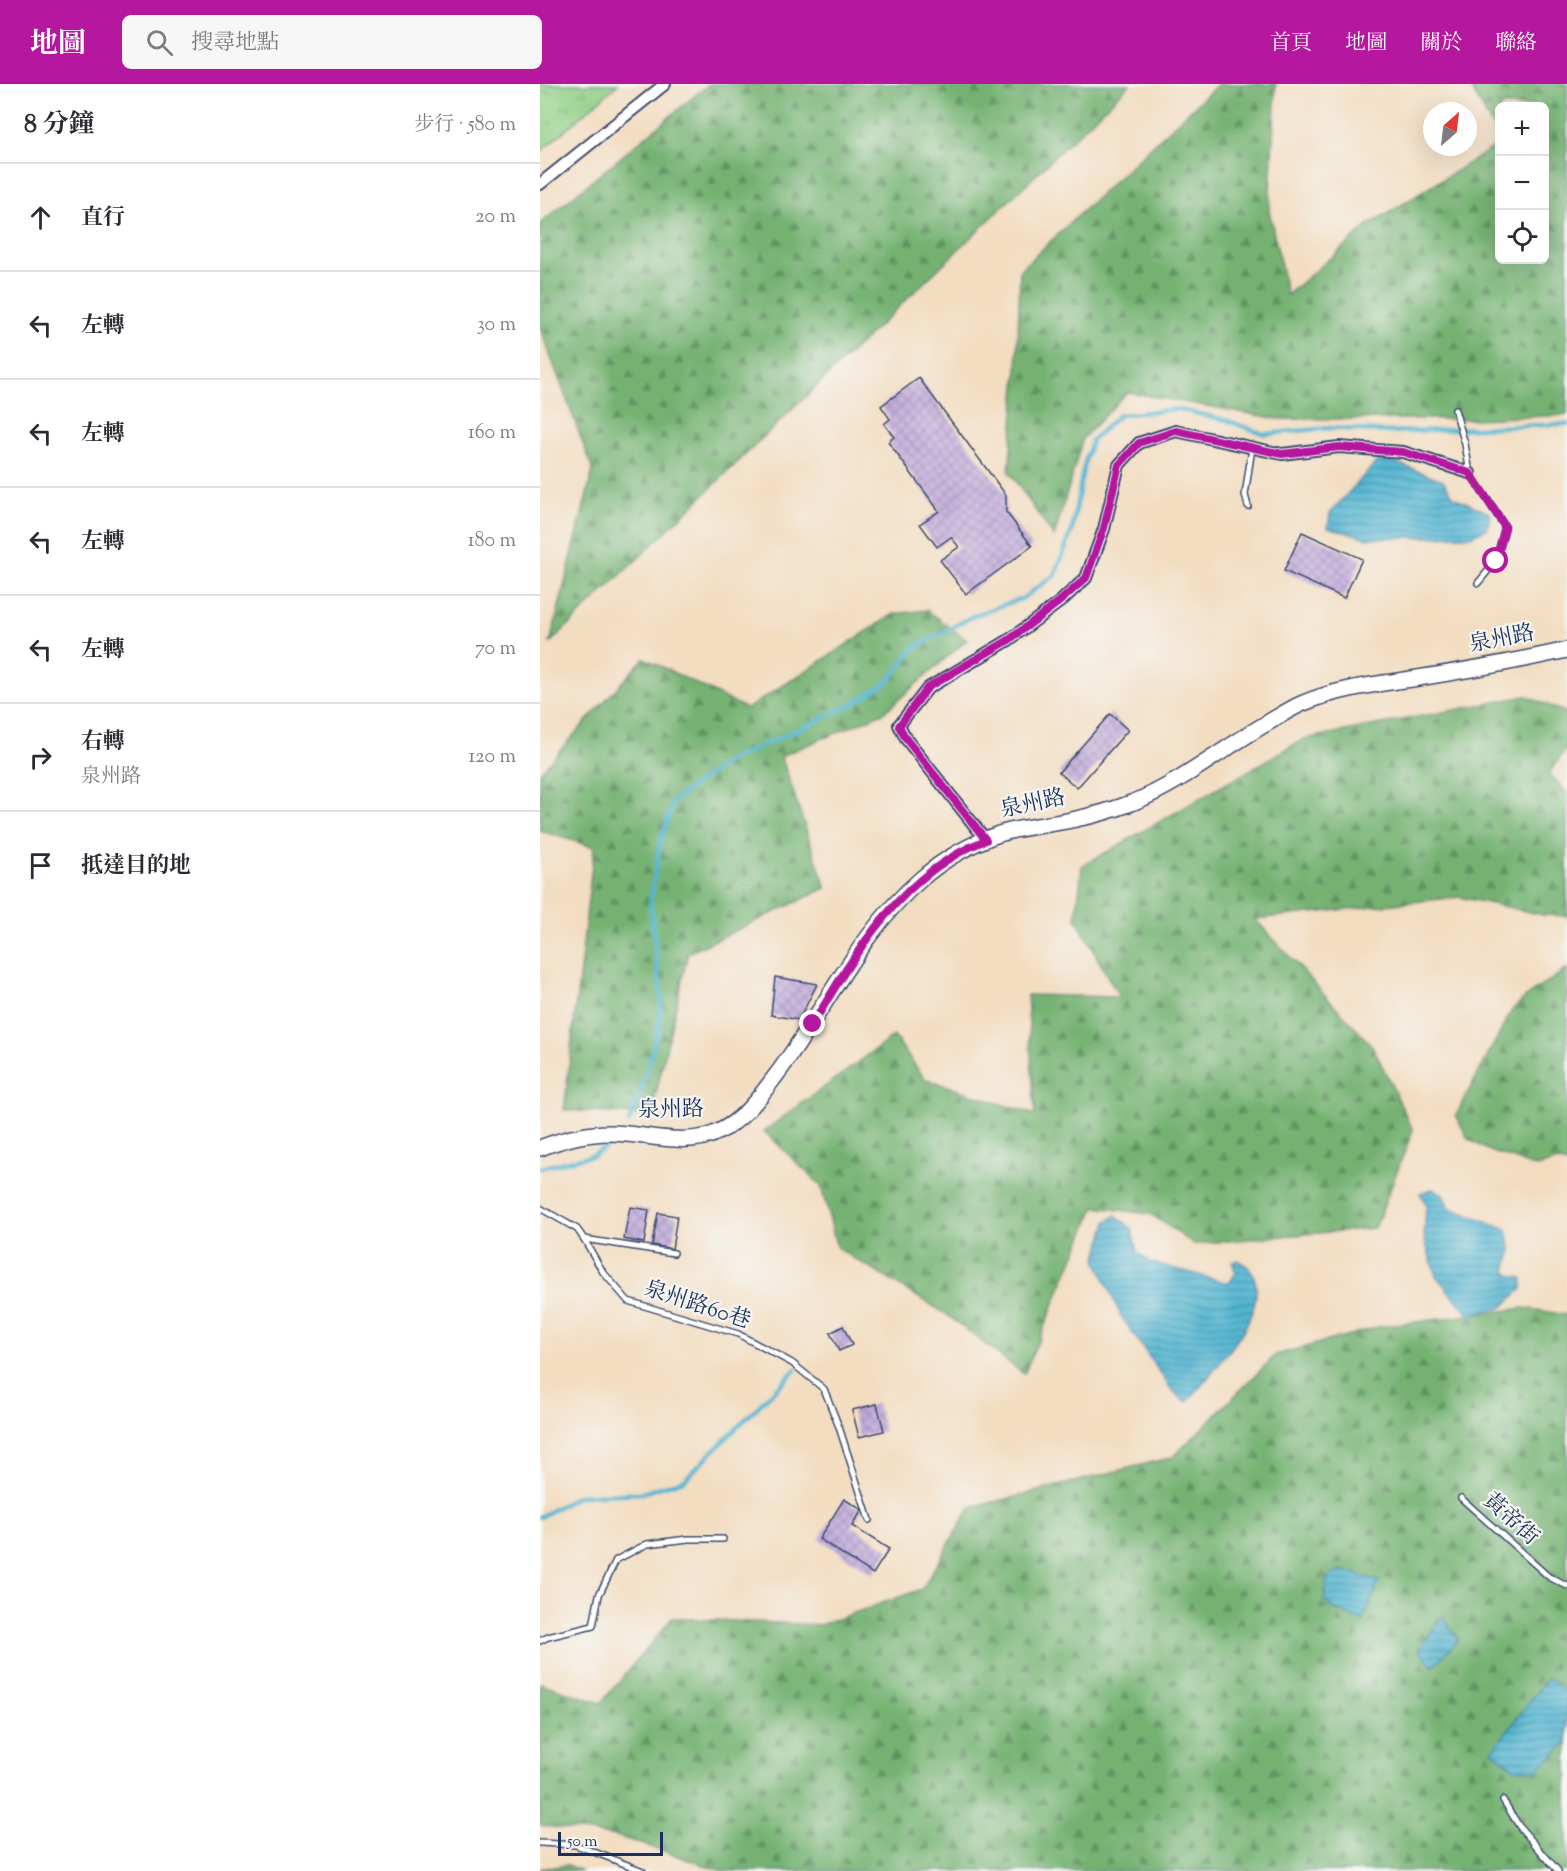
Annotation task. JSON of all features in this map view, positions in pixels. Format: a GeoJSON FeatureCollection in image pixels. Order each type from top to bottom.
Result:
{"type":"FeatureCollection","features":[{"type":"Feature","properties":{"kind":"street"},"geometry":{"type":"LineString","coordinates":[[540,184],[664,84]]}},
{"type":"Feature","properties":{"kind":"street"},"geometry":{"type":"LineString","coordinates":[[986,840],[906,739],[899,726],[928,687],[1009,640],[1086,578],[1104,528],[1119,465],[1139,443],[1176,431],[1282,454],[1339,447],[1403,452],[1470,473]]}},
{"type":"Feature","properties":{"kind":"street","name":"泉州路"},"geometry":{"type":"LineString","coordinates":[[540,1148],[568,1138],[590,1134],[612,1133],[695,1138],[718,1133],[755,1102],[813,1024],[855,954],[904,895],[939,865],[986,840],[1019,830],[1076,819],[1134,801],[1174,782],[1296,706],[1320,696],[1347,689],[1503,664],[1567,650]]}},
{"type":"Feature","properties":{"kind":"lane"},"geometry":{"type":"LineString","coordinates":[[1455,410],[1470,473],[1505,527],[1496,561],[1478,583]]}},
{"type":"Feature","properties":{"kind":"lane"},"geometry":{"type":"LineString","coordinates":[[1248,506],[1245,495],[1252,448]]}},
{"type":"Feature","properties":{"kind":"lane","name":"泉州路60巷"},"geometry":{"type":"LineString","coordinates":[[540,1208],[578,1228],[603,1272],[628,1301],[738,1334],[792,1363],[824,1389],[839,1427],[869,1520]]}},
{"type":"Feature","properties":{"kind":"lane","name":"泉州路60巷"},"geometry":{"type":"LineString","coordinates":[[584,1239],[674,1253]]}},
{"type":"Feature","properties":{"kind":"lane","name":"黃帝街"},"geometry":{"type":"LineString","coordinates":[[1461,1498],[1549,1577],[1567,1586]]}},
{"type":"Feature","properties":{"kind":"lane"},"geometry":{"type":"LineString","coordinates":[[540,1641],[593,1626],[599,1595],[616,1560],[646,1544],[688,1539],[723,1539]]}},
{"type":"Feature","properties":{"kind":"lane"},"geometry":{"type":"LineString","coordinates":[[1503,1800],[1520,1826],[1558,1871]]}},
{"type":"Feature","properties":{"kind":"lane"},"geometry":{"type":"LineString","coordinates":[[540,1843],[576,1845],[643,1871]]}},
{"type":"Feature","properties":{"kind":"green space"},"geometry":{"type":"Polygon","coordinates":[[[540,84],[618,84],[540,152],[540,84]]]}},
{"type":"Feature","properties":{"kind":"green space"},"geometry":{"type":"Polygon","coordinates":[[[709,84],[1130,84],[550,643],[593,470],[540,328],[540,224],[709,84]]]}},
{"type":"Feature","properties":{"kind":"green space"},"geometry":{"type":"Polygon","coordinates":[[[1218,84],[1276,84],[1269,210],[1287,295],[1369,225],[1495,146],[1495,264],[1549,264],[1549,102],[1495,102],[1495,131],[1469,84],[1567,84],[1567,415],[1476,419],[1279,419],[1127,392],[1083,438],[1054,537],[1009,472],[1017,373],[1020,270],[1218,84]]]}},
{"type":"Feature","properties":{"kind":"green space"},"geometry":{"type":"Polygon","coordinates":[[[927,610],[967,640],[883,713],[781,756],[826,888],[688,953],[651,1116],[564,1110],[594,847],[540,831],[540,772],[644,658],[747,709],[894,614],[927,610]]]}},
{"type":"Feature","properties":{"kind":"green space"},"geometry":{"type":"Polygon","coordinates":[[[1526,696],[1567,713],[1567,748],[1549,773],[1567,793],[1567,916],[1543,915],[1460,897],[1255,919],[1373,1047],[1413,1130],[1375,1228],[1194,1244],[1150,1214],[1095,1207],[1024,1374],[946,1314],[837,1248],[821,1186],[764,1131],[894,1036],[925,1079],[1035,1115],[1027,995],[1119,997],[1076,919],[1082,866],[1304,739],[1526,696]]]}},
{"type":"Feature","properties":{"kind":"green space"},"geometry":{"type":"Polygon","coordinates":[[[1567,969],[1567,1165],[1559,1161],[1537,1167],[1490,1151],[1468,1139],[1456,1115],[1512,1010],[1529,994],[1567,969]]]}},
{"type":"Feature","properties":{"kind":"green space"},"geometry":{"type":"Polygon","coordinates":[[[1524,1308],[1567,1315],[1567,1871],[722,1871],[617,1836],[540,1825],[540,1683],[601,1703],[672,1618],[820,1625],[922,1589],[970,1508],[1173,1457],[1276,1355],[1378,1327],[1524,1308]]]}},
{"type":"Feature","properties":{"kind":"green space"},"geometry":{"type":"Polygon","coordinates":[[[567,1865],[581,1871],[540,1871],[540,1869],[567,1865]]]}},
{"type":"Feature","properties":{"kind":"water"},"geometry":{"type":"Polygon","coordinates":[[[1381,457],[1443,480],[1454,497],[1490,513],[1488,528],[1471,536],[1367,538],[1328,527],[1330,513],[1381,457]]]}},
{"type":"Feature","properties":{"kind":"water"},"geometry":{"type":"Polygon","coordinates":[[[1432,1189],[1442,1193],[1450,1208],[1507,1230],[1512,1251],[1506,1270],[1510,1275],[1523,1278],[1522,1289],[1501,1308],[1469,1315],[1436,1276],[1424,1238],[1426,1205],[1420,1193],[1432,1189]]]}},
{"type":"Feature","properties":{"kind":"water"},"geometry":{"type":"Polygon","coordinates":[[[1116,1215],[1132,1229],[1137,1252],[1150,1262],[1229,1283],[1236,1273],[1232,1262],[1238,1260],[1252,1272],[1256,1288],[1254,1306],[1247,1324],[1224,1359],[1187,1402],[1173,1392],[1121,1316],[1096,1260],[1107,1222],[1116,1215]]]}},
{"type":"Feature","properties":{"kind":"water"},"geometry":{"type":"Polygon","coordinates":[[[1341,1570],[1379,1581],[1363,1621],[1332,1608],[1324,1599],[1327,1578],[1341,1570]]]}},
{"type":"Feature","properties":{"kind":"water"},"geometry":{"type":"Polygon","coordinates":[[[1443,1616],[1458,1640],[1433,1667],[1419,1649],[1443,1616]]]}},
{"type":"Feature","properties":{"kind":"water"},"geometry":{"type":"Polygon","coordinates":[[[1548,1678],[1567,1692],[1567,1743],[1535,1771],[1515,1768],[1492,1751],[1548,1678]]]}},
{"type":"Feature","properties":{"kind":"building"},"geometry":{"type":"Polygon","coordinates":[[[919,378],[1006,495],[1006,512],[1032,546],[966,594],[940,560],[959,547],[951,537],[937,547],[920,524],[939,511],[888,442],[894,437],[884,424],[890,419],[881,406],[919,378]]]}},
{"type":"Feature","properties":{"kind":"building"},"geometry":{"type":"Polygon","coordinates":[[[1302,532],[1362,559],[1344,598],[1284,571],[1302,532]]]}},
{"type":"Feature","properties":{"kind":"building"},"geometry":{"type":"Polygon","coordinates":[[[1110,714],[1128,730],[1077,788],[1059,772],[1110,714]]]}},
{"type":"Feature","properties":{"kind":"building"},"geometry":{"type":"Polygon","coordinates":[[[775,977],[817,984],[799,1020],[771,1015],[775,977]]]}},
{"type":"Feature","properties":{"kind":"building"},"geometry":{"type":"Polygon","coordinates":[[[630,1207],[649,1210],[644,1243],[624,1239],[630,1207]]]}},
{"type":"Feature","properties":{"kind":"building"},"geometry":{"type":"Polygon","coordinates":[[[658,1213],[677,1216],[672,1249],[652,1245],[658,1213]]]}},
{"type":"Feature","properties":{"kind":"building"},"geometry":{"type":"Polygon","coordinates":[[[843,1326],[852,1345],[839,1351],[830,1333],[843,1326]]]}},
{"type":"Feature","properties":{"kind":"building"},"geometry":{"type":"Polygon","coordinates":[[[877,1404],[884,1431],[859,1437],[852,1410],[877,1404]]]}},
{"type":"Feature","properties":{"kind":"building"},"geometry":{"type":"Polygon","coordinates":[[[844,1499],[862,1510],[852,1526],[889,1549],[873,1574],[819,1539],[844,1499]]]}},
{"type":"Feature","properties":{"kind":"waterway"},"geometry":{"type":"LineString","coordinates":[[629,1122],[647,1072],[660,1019],[661,994],[650,905],[660,842],[674,800],[727,762],[849,706],[888,682],[913,649],[973,616],[1023,598],[1055,575],[1072,531],[1083,470],[1092,440],[1119,415],[1177,409],[1226,420],[1264,434],[1330,428],[1391,432],[1567,424]]}},
{"type":"Feature","properties":{"kind":"waterway"},"geometry":{"type":"LineString","coordinates":[[540,1168],[593,1155],[618,1139]]}},
{"type":"Feature","properties":{"kind":"waterway"},"geometry":{"type":"LineString","coordinates":[[540,1517],[578,1496],[642,1493],[684,1480],[795,1370]]}},
{"type":"Feature","properties":{"kind":"route"},"geometry":{"type":"LineString","coordinates":[[813,1024],[855,954],[904,895],[939,865],[974,844],[986,840],[906,739],[899,726],[928,687],[1009,640],[1086,578],[1104,528],[1119,465],[1139,443],[1176,431],[1282,454],[1339,447],[1403,452],[1470,473],[1505,527],[1496,561]]}}]}
